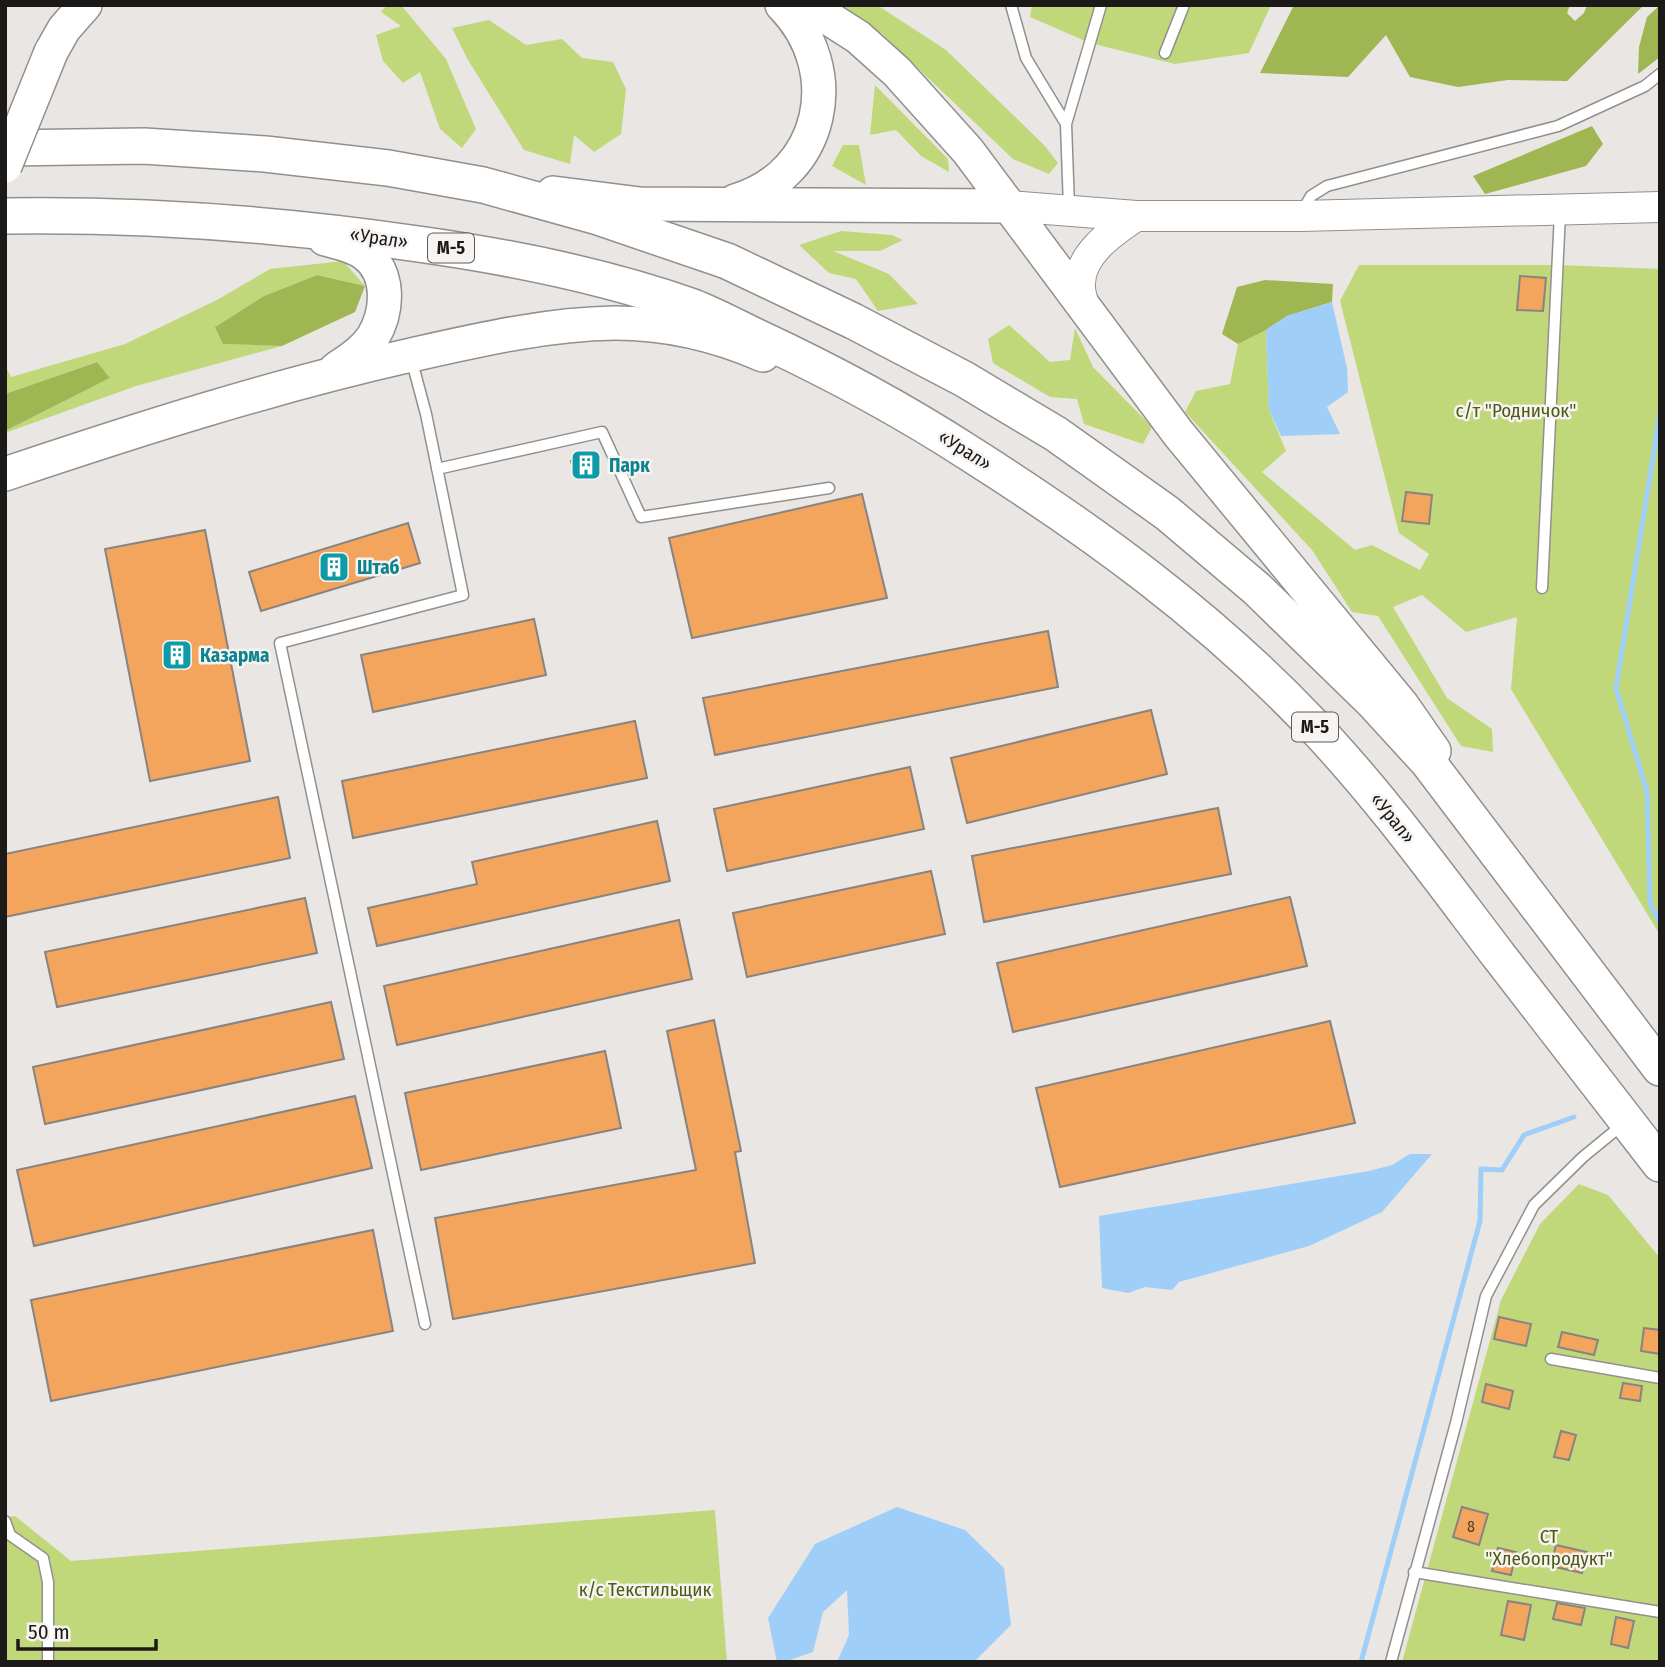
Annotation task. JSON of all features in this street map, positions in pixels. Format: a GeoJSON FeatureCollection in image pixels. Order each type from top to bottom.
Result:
{"type":"FeatureCollection","features":[{"type":"Feature","properties":{"kind":"highway"},"geometry":{"type":"LineString","coordinates":[[5,148],[144,146],[265,154],[388,168],[483,184],[598,216],[727,261],[853,321],[964,379],[1056,434],[1167,513],[1257,589],[1307,636],[1428,762],[1660,1068]]}},
{"type":"Feature","properties":{"kind":"highway","name":"«Урал»"},"geometry":{"type":"LineString","coordinates":[[5,216],[187,220],[264,225],[465,250],[558,267],[696,309],[801,357],[871,393],[1050,504],[1185,607],[1269,681],[1318,732],[1398,824],[1660,1164]]}},
{"type":"Feature","properties":{"kind":"main road"},"geometry":{"type":"LineString","coordinates":[[5,166],[51,52],[64,29],[85,5]]}},
{"type":"Feature","properties":{"kind":"main road"},"geometry":{"type":"LineString","coordinates":[[718,206],[751,196],[777,181],[798,159],[814,129],[819,98],[817,68],[808,42],[782,5]]}},
{"type":"Feature","properties":{"kind":"main road"},"geometry":{"type":"LineString","coordinates":[[808,5],[858,37],[897,72],[968,152],[1178,433],[1402,705],[1457,784],[1500,856]]}},
{"type":"Feature","properties":{"kind":"main road"},"geometry":{"type":"LineString","coordinates":[[483,184],[640,204],[987,204],[1136,216],[1300,216],[1660,207]]}},
{"type":"Feature","properties":{"kind":"main road"},"geometry":{"type":"LineString","coordinates":[[1085,309],[1079,287],[1084,265],[1099,244],[1136,216]]}},
{"type":"Feature","properties":{"kind":"main road"},"geometry":{"type":"LineString","coordinates":[[264,225],[350,246],[367,255],[382,275],[385,302],[373,337],[360,352],[329,373]]}},
{"type":"Feature","properties":{"kind":"main road"},"geometry":{"type":"LineString","coordinates":[[5,474],[109,439],[329,373],[546,328],[615,323],[670,327],[731,341],[818,378],[871,393]]}},
{"type":"Feature","properties":{"kind":"lane"},"geometry":{"type":"LineString","coordinates":[[1011,5],[1026,58],[1066,124]]}},
{"type":"Feature","properties":{"kind":"lane"},"geometry":{"type":"LineString","coordinates":[[1069,211],[1066,124],[1101,5]]}},
{"type":"Feature","properties":{"kind":"lane"},"geometry":{"type":"LineString","coordinates":[[1165,53],[1184,5]]}},
{"type":"Feature","properties":{"kind":"lane"},"geometry":{"type":"LineString","coordinates":[[1300,216],[1311,195],[1327,186],[1558,125],[1645,86],[1660,74]]}},
{"type":"Feature","properties":{"kind":"lane"},"geometry":{"type":"LineString","coordinates":[[1542,588],[1560,210]]}},
{"type":"Feature","properties":{"kind":"lane"},"geometry":{"type":"LineString","coordinates":[[410,355],[426,414],[463,595],[280,643],[425,1324]]}},
{"type":"Feature","properties":{"kind":"lane"},"geometry":{"type":"LineString","coordinates":[[437,469],[602,432],[641,517],[829,488]]}},
{"type":"Feature","properties":{"kind":"lane"},"geometry":{"type":"LineString","coordinates":[[1391,1662],[1456,1423],[1486,1296],[1534,1205],[1583,1157],[1627,1121]]}},
{"type":"Feature","properties":{"kind":"lane"},"geometry":{"type":"LineString","coordinates":[[1550,1359],[1660,1378]]}},
{"type":"Feature","properties":{"kind":"lane"},"geometry":{"type":"LineString","coordinates":[[5,1521],[8,1535],[43,1558],[48,1582],[48,1662]]}},
{"type":"Feature","properties":{"kind":"lane"},"geometry":{"type":"LineString","coordinates":[[1414,1572],[1660,1612]]}},
{"type":"Feature","properties":{"kind":"green space"},"geometry":{"type":"Polygon","coordinates":[[[387,5],[401,5],[446,59],[476,129],[462,148],[440,129],[420,72],[403,83],[383,61],[376,35],[401,26],[381,12],[387,5]]]}},
{"type":"Feature","properties":{"kind":"green space"},"geometry":{"type":"Polygon","coordinates":[[[835,5],[877,5],[946,50],[1044,145],[1058,163],[1049,174],[1013,159],[881,33],[835,5]]]}},
{"type":"Feature","properties":{"kind":"green space"},"geometry":{"type":"Polygon","coordinates":[[[1032,5],[1271,5],[1249,53],[1175,64],[1090,43],[1030,17],[1032,5]]]}},
{"type":"Feature","properties":{"kind":"green space"},"geometry":{"type":"Polygon","coordinates":[[[1294,5],[1570,5],[1567,13],[1575,21],[1584,13],[1587,5],[1644,5],[1567,81],[1508,80],[1458,87],[1410,77],[1386,35],[1348,77],[1260,73],[1294,5]]]}},
{"type":"Feature","properties":{"kind":"green space"},"geometry":{"type":"Polygon","coordinates":[[[1660,5],[1660,57],[1638,74],[1639,47],[1647,17],[1660,5]]]}},
{"type":"Feature","properties":{"kind":"green space"},"geometry":{"type":"Polygon","coordinates":[[[489,20],[526,45],[562,39],[582,58],[613,62],[626,89],[621,134],[594,152],[574,135],[570,164],[524,150],[468,60],[452,28],[489,20]]]}},
{"type":"Feature","properties":{"kind":"green space"},"geometry":{"type":"Polygon","coordinates":[[[875,85],[948,159],[949,172],[921,156],[896,130],[870,135],[875,85]]]}},
{"type":"Feature","properties":{"kind":"green space"},"geometry":{"type":"Polygon","coordinates":[[[1592,126],[1603,144],[1586,166],[1485,194],[1473,176],[1592,126]]]}},
{"type":"Feature","properties":{"kind":"green space"},"geometry":{"type":"Polygon","coordinates":[[[843,145],[859,145],[866,185],[832,166],[843,145]]]}},
{"type":"Feature","properties":{"kind":"green space"},"geometry":{"type":"Polygon","coordinates":[[[841,231],[892,235],[903,240],[880,251],[833,251],[889,274],[918,304],[878,311],[856,279],[829,273],[799,245],[841,231]]]}},
{"type":"Feature","properties":{"kind":"green space"},"geometry":{"type":"Polygon","coordinates":[[[343,261],[365,286],[317,275],[264,296],[216,326],[224,344],[282,346],[136,386],[5,433],[110,378],[96,362],[5,394],[5,365],[11,377],[125,344],[217,300],[270,269],[343,261]]]}},
{"type":"Feature","properties":{"kind":"green space","name":"с/т \"Родничок\""},"geometry":{"type":"Polygon","coordinates":[[[1359,265],[1558,265],[1660,269],[1660,935],[1511,689],[1517,617],[1466,632],[1422,595],[1393,607],[1447,698],[1492,729],[1493,752],[1461,746],[1378,616],[1352,612],[1312,550],[1185,412],[1196,391],[1230,384],[1238,344],[1266,330],[1269,410],[1286,451],[1262,472],[1355,550],[1372,545],[1420,570],[1429,554],[1399,533],[1340,301],[1359,265]]]}},
{"type":"Feature","properties":{"kind":"green space"},"geometry":{"type":"Polygon","coordinates":[[[317,275],[365,286],[355,312],[282,346],[223,344],[215,327],[264,296],[317,275]]]}},
{"type":"Feature","properties":{"kind":"green space"},"geometry":{"type":"Polygon","coordinates":[[[1265,280],[1333,284],[1332,302],[1287,316],[1238,344],[1222,334],[1237,287],[1265,280]]]}},
{"type":"Feature","properties":{"kind":"green space"},"geometry":{"type":"Polygon","coordinates":[[[1009,325],[1050,362],[1070,360],[1075,328],[1093,367],[1152,427],[1143,444],[1084,424],[1077,399],[1050,397],[993,363],[988,339],[1009,325]]]}},
{"type":"Feature","properties":{"kind":"green space"},"geometry":{"type":"Polygon","coordinates":[[[97,362],[110,378],[5,431],[5,394],[97,362]]]}},
{"type":"Feature","properties":{"kind":"green space","name":"СТ \"Хлебопродукт\""},"geometry":{"type":"Polygon","coordinates":[[[1579,1184],[1608,1195],[1660,1258],[1660,1662],[1402,1662],[1501,1300],[1540,1224],[1579,1184]]]}},
{"type":"Feature","properties":{"kind":"green space","name":"к/с Текстильщик"},"geometry":{"type":"Polygon","coordinates":[[[715,1510],[727,1662],[5,1662],[5,1518],[15,1516],[71,1561],[715,1510]]]}},
{"type":"Feature","properties":{"kind":"water"},"geometry":{"type":"Polygon","coordinates":[[[1332,302],[1347,368],[1348,392],[1327,407],[1340,434],[1281,436],[1269,410],[1266,330],[1287,316],[1332,302]]]}},
{"type":"Feature","properties":{"kind":"water"},"geometry":{"type":"Polygon","coordinates":[[[1410,1154],[1432,1154],[1382,1212],[1309,1246],[1179,1282],[1172,1290],[1145,1287],[1128,1293],[1102,1288],[1099,1216],[1369,1171],[1392,1165],[1410,1154]]]}},
{"type":"Feature","properties":{"kind":"water"},"geometry":{"type":"Polygon","coordinates":[[[897,1507],[965,1530],[1004,1568],[1011,1625],[974,1662],[837,1662],[849,1635],[847,1590],[823,1612],[813,1652],[777,1662],[768,1618],[815,1544],[897,1507]]]}},
{"type":"Feature","properties":{"kind":"building"},"geometry":{"type":"Polygon","coordinates":[[[1520,276],[1546,278],[1543,311],[1517,310],[1520,276]]]}},
{"type":"Feature","properties":{"kind":"building","name":"Парк"},"geometry":{"type":"Polygon","coordinates":[[[595,453],[600,470],[576,478],[571,461],[595,453]]]}},
{"type":"Feature","properties":{"kind":"building"},"geometry":{"type":"Polygon","coordinates":[[[1406,492],[1432,495],[1429,524],[1402,521],[1406,492]]]}},
{"type":"Feature","properties":{"kind":"building"},"geometry":{"type":"Polygon","coordinates":[[[862,494],[887,598],[692,638],[669,538],[862,494]]]}},
{"type":"Feature","properties":{"kind":"building","name":"Штаб"},"geometry":{"type":"Polygon","coordinates":[[[408,523],[420,563],[261,611],[249,572],[408,523]]]}},
{"type":"Feature","properties":{"kind":"building","name":"Казарма"},"geometry":{"type":"Polygon","coordinates":[[[205,530],[250,761],[150,781],[105,549],[205,530]]]}},
{"type":"Feature","properties":{"kind":"building"},"geometry":{"type":"Polygon","coordinates":[[[534,619],[546,675],[373,712],[361,655],[534,619]]]}},
{"type":"Feature","properties":{"kind":"building"},"geometry":{"type":"Polygon","coordinates":[[[1048,631],[1058,687],[715,755],[703,698],[1048,631]]]}},
{"type":"Feature","properties":{"kind":"building"},"geometry":{"type":"Polygon","coordinates":[[[1151,710],[1167,774],[967,823],[951,758],[1151,710]]]}},
{"type":"Feature","properties":{"kind":"building"},"geometry":{"type":"Polygon","coordinates":[[[635,721],[647,778],[353,838],[342,781],[635,721]]]}},
{"type":"Feature","properties":{"kind":"building"},"geometry":{"type":"Polygon","coordinates":[[[910,767],[924,829],[727,871],[714,809],[910,767]]]}},
{"type":"Feature","properties":{"kind":"building"},"geometry":{"type":"Polygon","coordinates":[[[278,797],[290,858],[5,917],[5,854],[278,797]]]}},
{"type":"Feature","properties":{"kind":"building"},"geometry":{"type":"Polygon","coordinates":[[[1218,808],[1231,874],[984,922],[972,856],[1218,808]]]}},
{"type":"Feature","properties":{"kind":"building"},"geometry":{"type":"Polygon","coordinates":[[[657,821],[670,881],[377,946],[368,908],[477,884],[472,862],[657,821]]]}},
{"type":"Feature","properties":{"kind":"building"},"geometry":{"type":"Polygon","coordinates":[[[931,871],[945,934],[747,977],[733,913],[931,871]]]}},
{"type":"Feature","properties":{"kind":"building"},"geometry":{"type":"Polygon","coordinates":[[[1290,897],[1307,966],[1013,1032],[997,963],[1290,897]]]}},
{"type":"Feature","properties":{"kind":"building"},"geometry":{"type":"Polygon","coordinates":[[[305,898],[317,953],[57,1007],[45,952],[305,898]]]}},
{"type":"Feature","properties":{"kind":"building"},"geometry":{"type":"Polygon","coordinates":[[[679,920],[692,979],[397,1045],[384,986],[679,920]]]}},
{"type":"Feature","properties":{"kind":"building"},"geometry":{"type":"Polygon","coordinates":[[[331,1002],[344,1059],[45,1124],[33,1067],[331,1002]]]}},
{"type":"Feature","properties":{"kind":"building"},"geometry":{"type":"Polygon","coordinates":[[[714,1020],[741,1151],[735,1152],[755,1263],[453,1319],[435,1218],[696,1170],[667,1031],[714,1020]]]}},
{"type":"Feature","properties":{"kind":"building"},"geometry":{"type":"Polygon","coordinates":[[[1330,1021],[1355,1123],[1060,1187],[1036,1088],[1330,1021]]]}},
{"type":"Feature","properties":{"kind":"building"},"geometry":{"type":"Polygon","coordinates":[[[605,1051],[621,1128],[421,1170],[405,1093],[605,1051]]]}},
{"type":"Feature","properties":{"kind":"building"},"geometry":{"type":"Polygon","coordinates":[[[355,1096],[372,1168],[34,1246],[17,1170],[355,1096]]]}},
{"type":"Feature","properties":{"kind":"building"},"geometry":{"type":"Polygon","coordinates":[[[373,1230],[393,1331],[51,1401],[31,1300],[373,1230]]]}},
{"type":"Feature","properties":{"kind":"building"},"geometry":{"type":"Polygon","coordinates":[[[1499,1317],[1531,1324],[1526,1346],[1494,1339],[1499,1317]]]}},
{"type":"Feature","properties":{"kind":"building"},"geometry":{"type":"Polygon","coordinates":[[[1644,1328],[1660,1330],[1660,1354],[1641,1351],[1644,1328]]]}},
{"type":"Feature","properties":{"kind":"building"},"geometry":{"type":"Polygon","coordinates":[[[1562,1332],[1598,1340],[1594,1355],[1558,1347],[1562,1332]]]}},
{"type":"Feature","properties":{"kind":"building"},"geometry":{"type":"Polygon","coordinates":[[[1623,1383],[1642,1386],[1640,1401],[1620,1398],[1623,1383]]]}},
{"type":"Feature","properties":{"kind":"building"},"geometry":{"type":"Polygon","coordinates":[[[1486,1384],[1513,1391],[1509,1409],[1482,1402],[1486,1384]]]}},
{"type":"Feature","properties":{"kind":"building"},"geometry":{"type":"Polygon","coordinates":[[[1561,1431],[1576,1435],[1569,1460],[1554,1457],[1561,1431]]]}},
{"type":"Feature","properties":{"kind":"building"},"geometry":{"type":"Polygon","coordinates":[[[1462,1507],[1488,1514],[1479,1545],[1453,1537],[1462,1507]]]}},
{"type":"Feature","properties":{"kind":"building"},"geometry":{"type":"Polygon","coordinates":[[[1556,1545],[1587,1552],[1582,1573],[1551,1566],[1556,1545]]]}},
{"type":"Feature","properties":{"kind":"building"},"geometry":{"type":"Polygon","coordinates":[[[1498,1548],[1516,1552],[1511,1575],[1492,1571],[1498,1548]]]}},
{"type":"Feature","properties":{"kind":"building"},"geometry":{"type":"Polygon","coordinates":[[[1508,1601],[1531,1605],[1524,1640],[1501,1635],[1508,1601]]]}},
{"type":"Feature","properties":{"kind":"building"},"geometry":{"type":"Polygon","coordinates":[[[1557,1603],[1585,1608],[1581,1625],[1553,1619],[1557,1603]]]}},
{"type":"Feature","properties":{"kind":"building"},"geometry":{"type":"Polygon","coordinates":[[[1616,1617],[1634,1621],[1628,1648],[1611,1644],[1616,1617]]]}},
{"type":"Feature","properties":{"kind":"waterway"},"geometry":{"type":"LineString","coordinates":[[1660,413],[1616,688],[1647,792],[1650,904],[1660,923]]}},
{"type":"Feature","properties":{"kind":"waterway"},"geometry":{"type":"LineString","coordinates":[[1361,1662],[1480,1221],[1481,1169],[1502,1170],[1524,1135],[1574,1117]]}},
{"type":"Feature","properties":{"kind":"place","name":"Парк"},"geometry":{"type":"Point","coordinates":[586,465]}},
{"type":"Feature","properties":{"kind":"place","name":"Штаб"},"geometry":{"type":"Point","coordinates":[334,567]}},
{"type":"Feature","properties":{"kind":"place","name":"Казарма"},"geometry":{"type":"Point","coordinates":[177,655]}}]}
